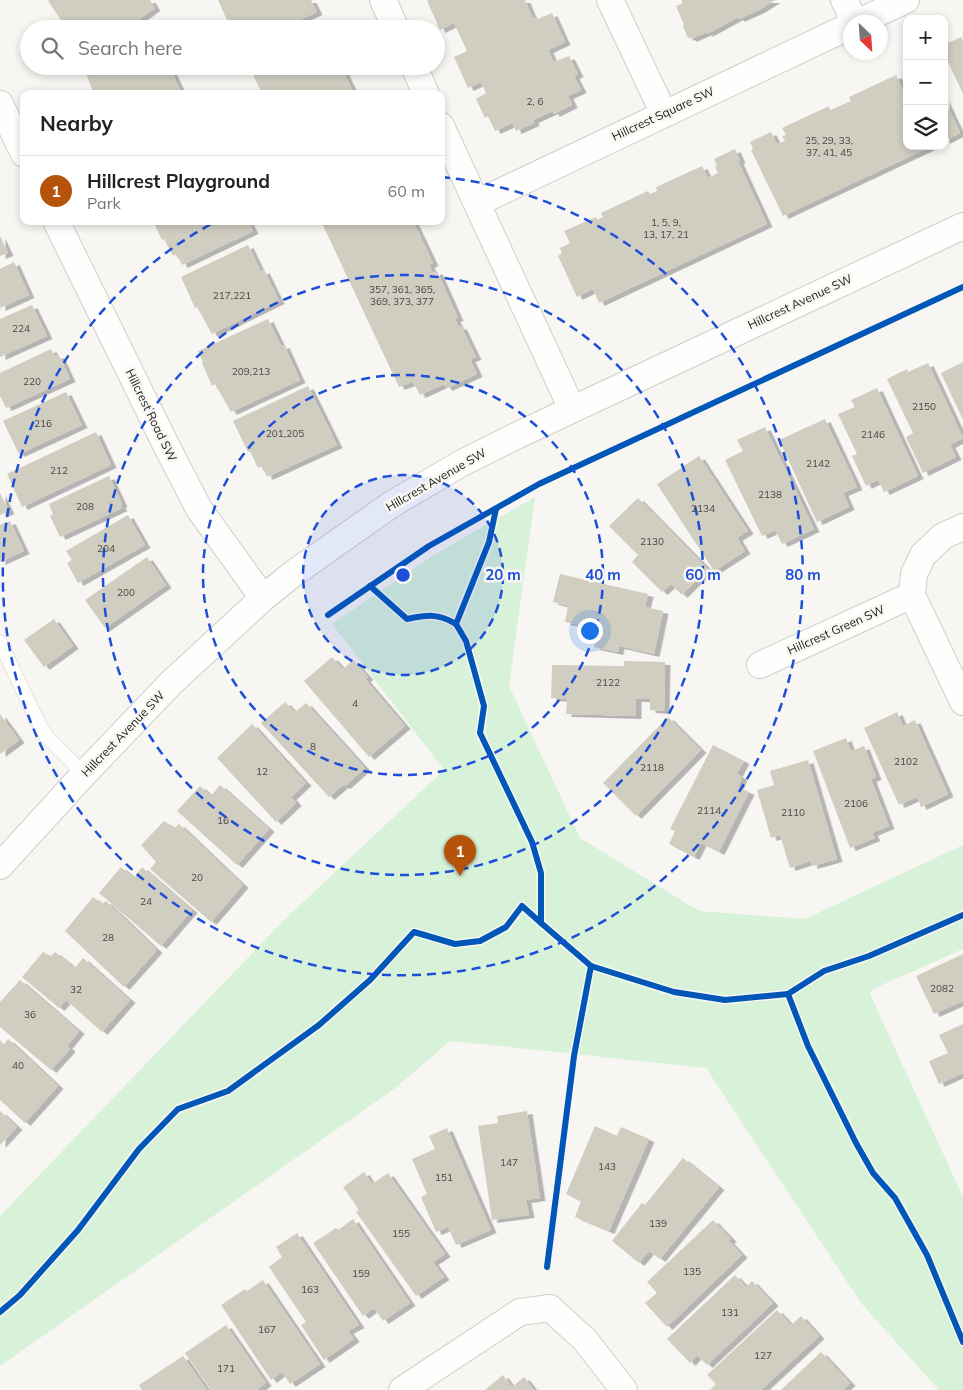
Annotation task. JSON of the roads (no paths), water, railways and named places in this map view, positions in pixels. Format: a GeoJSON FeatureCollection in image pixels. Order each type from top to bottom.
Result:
{"type":"FeatureCollection","features":[{"type":"Feature","properties":{"kind":"street"},"geometry":{"type":"LineString","coordinates":[[383,0],[392,20]]}},
{"type":"Feature","properties":{"kind":"street"},"geometry":{"type":"LineString","coordinates":[[610,0],[664,114]]}},
{"type":"Feature","properties":{"kind":"street"},"geometry":{"type":"LineString","coordinates":[[844,0],[852,15]]}},
{"type":"Feature","properties":{"kind":"street"},"geometry":{"type":"LineString","coordinates":[[874,15],[906,0]]}},
{"type":"Feature","properties":{"kind":"street","name":"Hillcrest Square SW"},"geometry":{"type":"LineString","coordinates":[[477,203],[843,29]]}},
{"type":"Feature","properties":{"kind":"street"},"geometry":{"type":"LineString","coordinates":[[418,75],[424,90]]}},
{"type":"Feature","properties":{"kind":"street"},"geometry":{"type":"LineString","coordinates":[[0,104],[20,146]]}},
{"type":"Feature","properties":{"kind":"street"},"geometry":{"type":"LineString","coordinates":[[445,135],[572,409]]}},
{"type":"Feature","properties":{"kind":"street","name":"Hillcrest Road SW"},"geometry":{"type":"LineString","coordinates":[[58,225],[199,509],[263,598]]}},
{"type":"Feature","properties":{"kind":"street","name":"Hillcrest Avenue SW"},"geometry":{"type":"LineString","coordinates":[[0,866],[171,683],[263,598],[294,573],[392,504],[462,463],[572,409],[963,226]]}},
{"type":"Feature","properties":{"kind":"street"},"geometry":{"type":"LineString","coordinates":[[963,527],[943,536],[922,555],[914,574],[912,595],[963,702]]}},
{"type":"Feature","properties":{"kind":"street","name":"Hillcrest Green SW"},"geometry":{"type":"LineString","coordinates":[[760,665],[912,595]]}},
{"type":"Feature","properties":{"kind":"street"},"geometry":{"type":"LineString","coordinates":[[402,1390],[520,1312],[550,1308],[585,1340],[624,1390]]}},
{"type":"Feature","properties":{"kind":"lane"},"geometry":{"type":"LineString","coordinates":[[0,642],[46,736],[84,774]]}},
{"type":"Feature","properties":{"kind":"place","name":"Hillcrest Playground"},"geometry":{"type":"Point","coordinates":[460,876]}}]}
